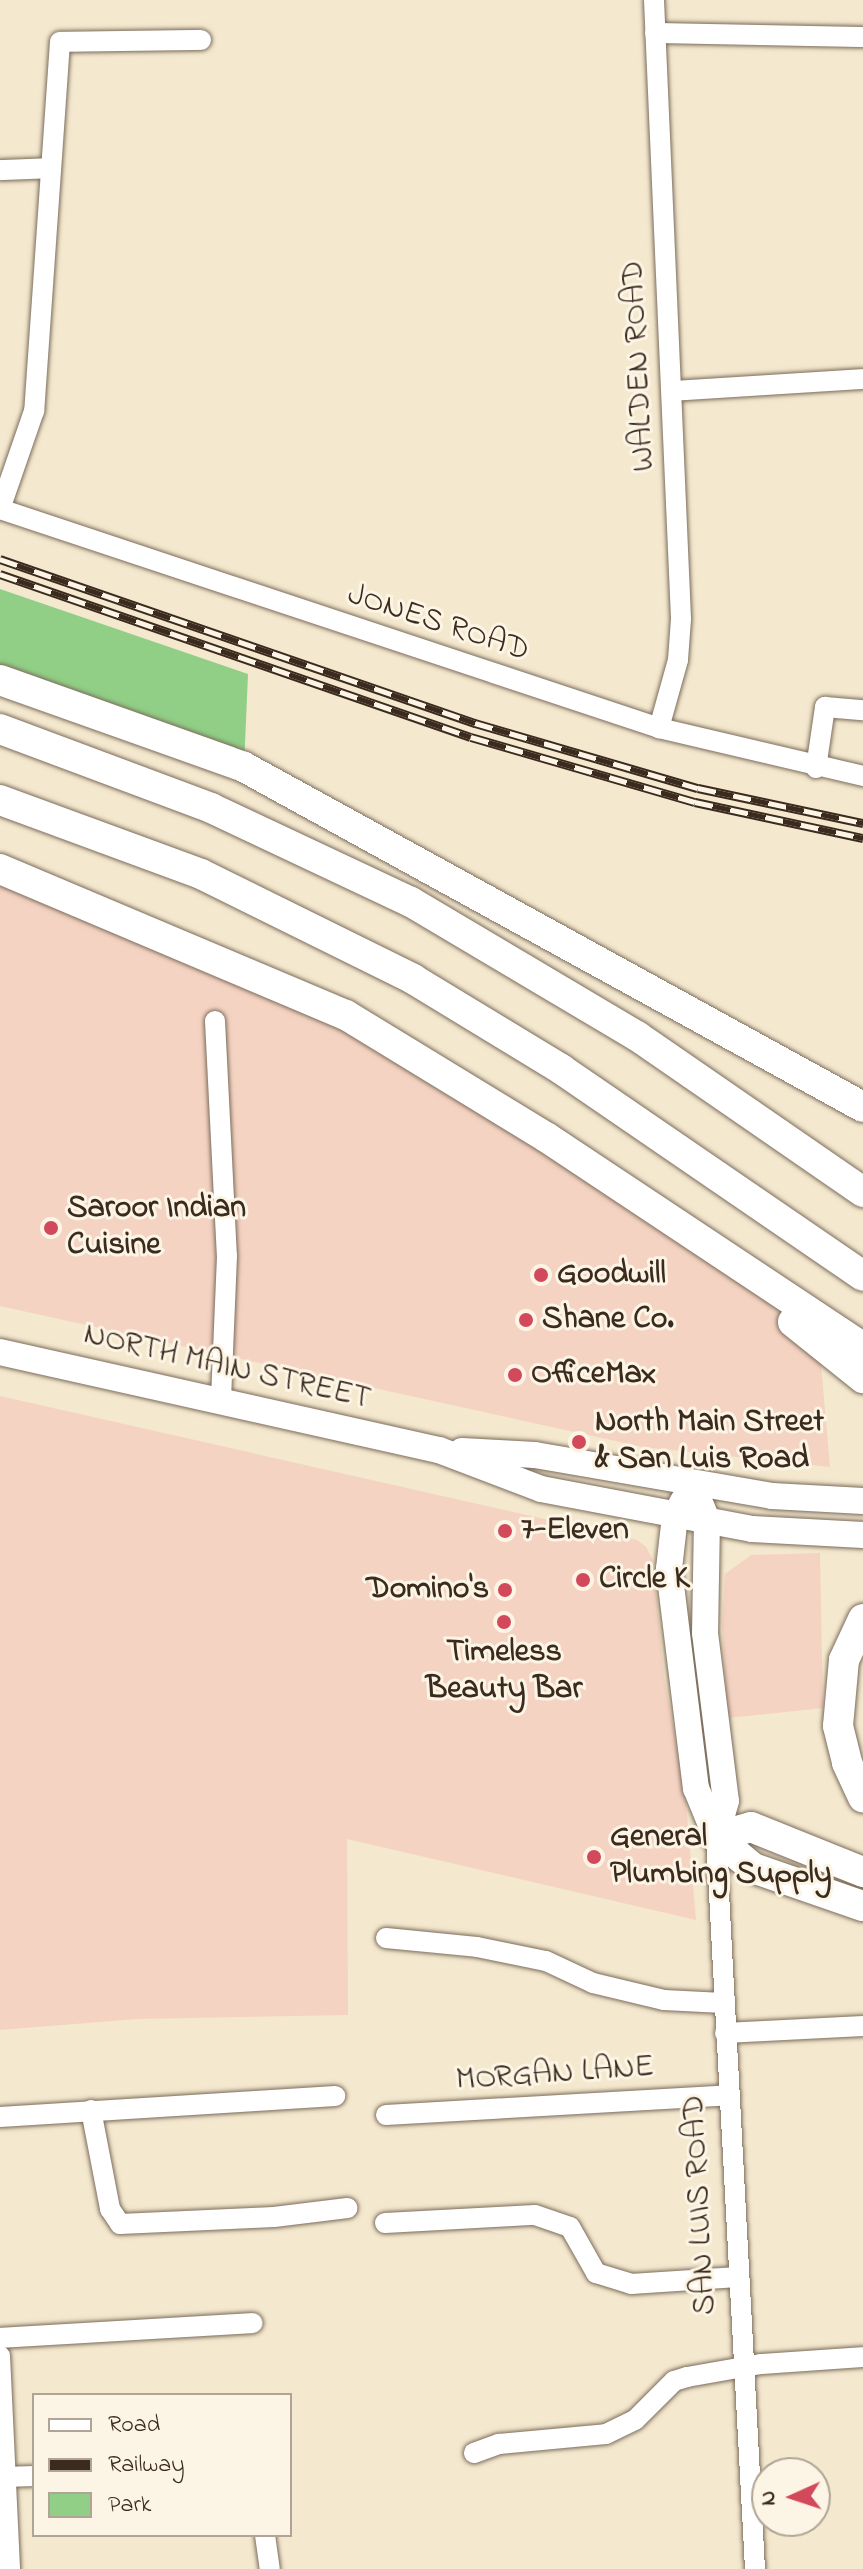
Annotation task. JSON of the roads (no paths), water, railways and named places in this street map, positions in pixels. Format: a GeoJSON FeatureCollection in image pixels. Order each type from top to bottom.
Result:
{"type":"FeatureCollection","features":[{"type":"Feature","properties":{"kind":"highway"},"geometry":{"type":"LineString","coordinates":[[0,680],[244,767],[863,1107]]}},
{"type":"Feature","properties":{"kind":"highway"},"geometry":{"type":"LineString","coordinates":[[0,729],[225,814],[436,916],[624,1028],[863,1192]]}},
{"type":"Feature","properties":{"kind":"highway"},"geometry":{"type":"LineString","coordinates":[[0,800],[201,874],[401,972],[573,1077],[863,1276]]}},
{"type":"Feature","properties":{"kind":"highway"},"geometry":{"type":"LineString","coordinates":[[0,869],[346,1015],[703,1240],[863,1348]]}},
{"type":"Feature","properties":{"kind":"highway"},"geometry":{"type":"LineString","coordinates":[[703,1240],[760,1297],[863,1378]]}},
{"type":"Feature","properties":{"kind":"highway"},"geometry":{"type":"LineString","coordinates":[[863,1619],[844,1660],[838,1726],[847,1763],[863,1797]]}},
{"type":"Feature","properties":{"kind":"highway"},"geometry":{"type":"LineString","coordinates":[[716,1837],[751,1827],[863,1872]]}},
{"type":"Feature","properties":{"kind":"highway"},"geometry":{"type":"LineString","coordinates":[[716,1837],[753,1868],[863,1906]]}},
{"type":"Feature","properties":{"kind":"main road","name":"NORTH MAIN STREET"},"geometry":{"type":"LineString","coordinates":[[0,1352],[439,1450],[530,1486],[675,1516],[775,1532],[863,1535]]}},
{"type":"Feature","properties":{"kind":"main road","name":"NORTH MAIN STREET"},"geometry":{"type":"LineString","coordinates":[[439,1450],[535,1455],[692,1484],[863,1501]]}},
{"type":"Feature","properties":{"kind":"main road","name":"SAN LUIS ROAD"},"geometry":{"type":"LineString","coordinates":[[692,1484],[675,1516],[669,1569],[694,1773],[716,1837]]}},
{"type":"Feature","properties":{"kind":"main road","name":"SAN LUIS ROAD"},"geometry":{"type":"LineString","coordinates":[[692,1484],[707,1520],[705,1633],[726,1801],[716,1837]]}},
{"type":"Feature","properties":{"kind":"street","name":"WALDEN ROAD"},"geometry":{"type":"LineString","coordinates":[[654,0],[681,619],[678,660],[659,728]]}},
{"type":"Feature","properties":{"kind":"street"},"geometry":{"type":"LineString","coordinates":[[655,33],[863,37]]}},
{"type":"Feature","properties":{"kind":"street"},"geometry":{"type":"LineString","coordinates":[[0,509],[34,411],[60,42],[201,40]]}},
{"type":"Feature","properties":{"kind":"street"},"geometry":{"type":"LineString","coordinates":[[0,170],[51,168]]}},
{"type":"Feature","properties":{"kind":"street"},"geometry":{"type":"LineString","coordinates":[[672,391],[863,379]]}},
{"type":"Feature","properties":{"kind":"street","name":"JONES ROAD"},"geometry":{"type":"LineString","coordinates":[[0,509],[659,728],[816,768],[863,776]]}},
{"type":"Feature","properties":{"kind":"street"},"geometry":{"type":"LineString","coordinates":[[816,768],[825,707],[863,710]]}},
{"type":"Feature","properties":{"kind":"street"},"geometry":{"type":"LineString","coordinates":[[215,1021],[227,1256],[221,1401]]}},
{"type":"Feature","properties":{"kind":"street","name":"SAN LUIS ROAD"},"geometry":{"type":"LineString","coordinates":[[716,1837],[755,2569]]}},
{"type":"Feature","properties":{"kind":"street"},"geometry":{"type":"LineString","coordinates":[[386,1938],[491,1950],[546,1961],[593,1983],[664,2000],[723,2003]]}},
{"type":"Feature","properties":{"kind":"street"},"geometry":{"type":"LineString","coordinates":[[725,2033],[863,2026]]}},
{"type":"Feature","properties":{"kind":"street","name":"MORGAN LANE"},"geometry":{"type":"LineString","coordinates":[[386,2115],[729,2095]]}},
{"type":"Feature","properties":{"kind":"street"},"geometry":{"type":"LineString","coordinates":[[0,2117],[335,2096]]}},
{"type":"Feature","properties":{"kind":"street"},"geometry":{"type":"LineString","coordinates":[[91,2110],[110,2209],[120,2224],[274,2217],[347,2208]]}},
{"type":"Feature","properties":{"kind":"street"},"geometry":{"type":"LineString","coordinates":[[385,2223],[535,2215],[570,2227],[596,2273],[631,2284],[738,2277]]}},
{"type":"Feature","properties":{"kind":"street"},"geometry":{"type":"LineString","coordinates":[[0,2338],[253,2323]]}},
{"type":"Feature","properties":{"kind":"street"},"geometry":{"type":"LineString","coordinates":[[0,2356],[10,2569]]}},
{"type":"Feature","properties":{"kind":"street"},"geometry":{"type":"LineString","coordinates":[[474,2453],[499,2444],[606,2434],[635,2420],[674,2381],[744,2367],[863,2357]]}},
{"type":"Feature","properties":{"kind":"street"},"geometry":{"type":"LineString","coordinates":[[4,2477],[32,2476]]}},
{"type":"Feature","properties":{"kind":"street"},"geometry":{"type":"LineString","coordinates":[[265,2537],[270,2569]]}},
{"type":"Feature","properties":{"kind":"railway"},"geometry":{"type":"LineString","coordinates":[[0,559],[475,723],[698,788],[863,823]]}},
{"type":"Feature","properties":{"kind":"railway"},"geometry":{"type":"LineString","coordinates":[[0,574],[471,737],[695,802],[863,838]]}},
{"type":"Feature","properties":{"kind":"place","name":"Saroor Indian Cuisine"},"geometry":{"type":"Point","coordinates":[51,1228]}},
{"type":"Feature","properties":{"kind":"place","name":"Goodwill"},"geometry":{"type":"Point","coordinates":[541,1275]}},
{"type":"Feature","properties":{"kind":"place","name":"Shane Co."},"geometry":{"type":"Point","coordinates":[526,1320]}},
{"type":"Feature","properties":{"kind":"place","name":"OfficeMax"},"geometry":{"type":"Point","coordinates":[515,1375]}},
{"type":"Feature","properties":{"kind":"place","name":"North Main Street & San Luis Road"},"geometry":{"type":"Point","coordinates":[579,1442]}},
{"type":"Feature","properties":{"kind":"place","name":"7-Eleven"},"geometry":{"type":"Point","coordinates":[505,1531]}},
{"type":"Feature","properties":{"kind":"place","name":"Circle K"},"geometry":{"type":"Point","coordinates":[583,1580]}},
{"type":"Feature","properties":{"kind":"place","name":"Domino's"},"geometry":{"type":"Point","coordinates":[505,1590]}},
{"type":"Feature","properties":{"kind":"place","name":"Timeless Beauty Bar"},"geometry":{"type":"Point","coordinates":[504,1622]}},
{"type":"Feature","properties":{"kind":"place","name":"General Plumbing Supply"},"geometry":{"type":"Point","coordinates":[594,1857]}}]}
